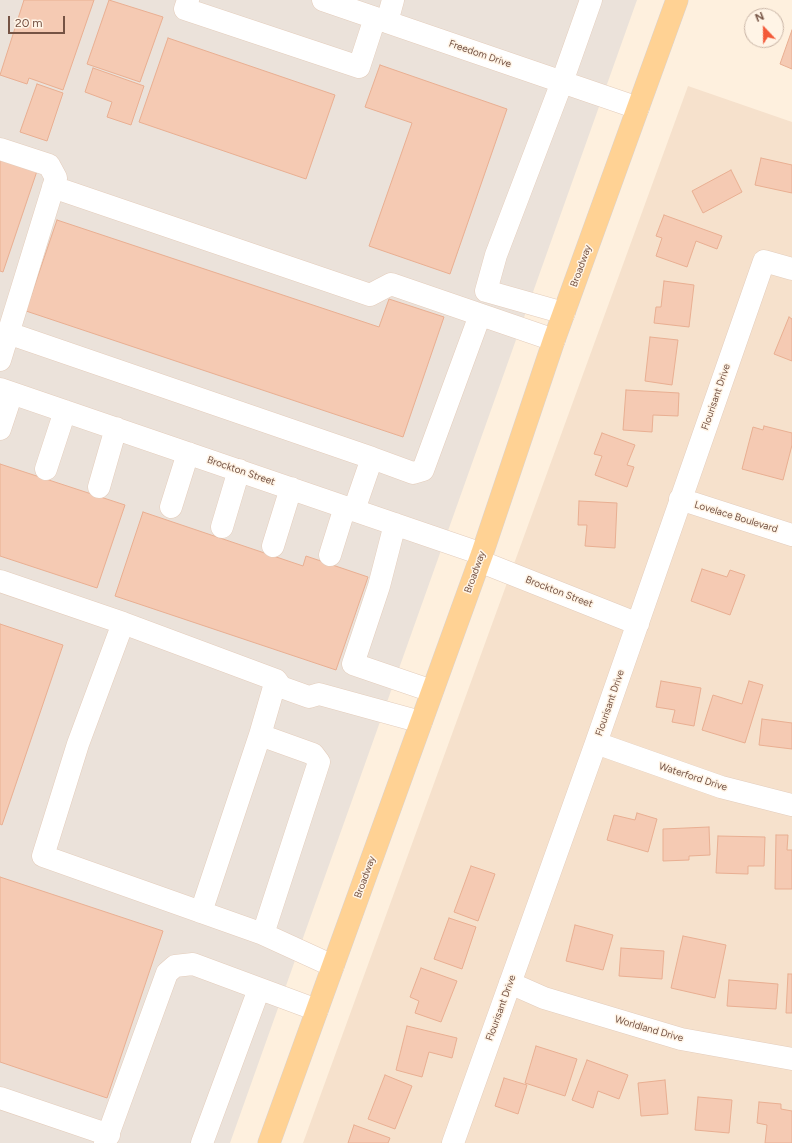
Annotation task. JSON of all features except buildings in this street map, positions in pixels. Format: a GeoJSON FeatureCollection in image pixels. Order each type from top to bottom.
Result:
{"type":"FeatureCollection","features":[{"type":"Feature","properties":{"kind":"main road","name":"Broadway"},"geometry":{"type":"LineString","coordinates":[[269,1143],[481,557],[554,340],[677,0]]}},
{"type":"Feature","properties":{"kind":"street"},"geometry":{"type":"LineString","coordinates":[[188,0],[185,9],[359,67],[381,20],[393,0]]}},
{"type":"Feature","properties":{"kind":"street","name":"Freedom Drive"},"geometry":{"type":"LineString","coordinates":[[323,0],[638,108]]}},
{"type":"Feature","properties":{"kind":"street"},"geometry":{"type":"LineString","coordinates":[[564,313],[486,291],[496,255],[562,82],[591,0]]}},
{"type":"Feature","properties":{"kind":"street"},"geometry":{"type":"LineString","coordinates":[[0,149],[49,165],[56,178],[0,360]]}},
{"type":"Feature","properties":{"kind":"street"},"geometry":{"type":"LineString","coordinates":[[53,187],[370,295],[391,284],[554,340]]}},
{"type":"Feature","properties":{"kind":"street","name":"Flourisant Drive"},"geometry":{"type":"LineString","coordinates":[[453,1143],[638,624],[764,261],[792,269]]}},
{"type":"Feature","properties":{"kind":"street"},"geometry":{"type":"LineString","coordinates":[[8,333],[413,473],[423,470],[480,315]]}},
{"type":"Feature","properties":{"kind":"street"},"geometry":{"type":"LineString","coordinates":[[0,429],[6,391]]}},
{"type":"Feature","properties":{"kind":"street","name":"Brockton Street"},"geometry":{"type":"LineString","coordinates":[[6,391],[395,524],[481,557],[638,624]]}},
{"type":"Feature","properties":{"kind":"street"},"geometry":{"type":"LineString","coordinates":[[46,468],[65,411]]}},
{"type":"Feature","properties":{"kind":"street"},"geometry":{"type":"LineString","coordinates":[[100,487],[116,428]]}},
{"type":"Feature","properties":{"kind":"street"},"geometry":{"type":"LineString","coordinates":[[171,507],[188,453]]}},
{"type":"Feature","properties":{"kind":"street"},"geometry":{"type":"LineString","coordinates":[[330,555],[349,508],[372,458]]}},
{"type":"Feature","properties":{"kind":"street"},"geometry":{"type":"LineString","coordinates":[[222,527],[239,470]]}},
{"type":"Feature","properties":{"kind":"street"},"geometry":{"type":"LineString","coordinates":[[273,546],[291,488]]}},
{"type":"Feature","properties":{"kind":"street","name":"Lovelace Boulevard"},"geometry":{"type":"LineString","coordinates":[[680,500],[792,535]]}},
{"type":"Feature","properties":{"kind":"street"},"geometry":{"type":"LineString","coordinates":[[395,524],[379,586],[353,664],[432,691]]}},
{"type":"Feature","properties":{"kind":"street"},"geometry":{"type":"LineString","coordinates":[[0,581],[123,623],[276,680],[281,687],[309,697],[319,694],[421,722]]}},
{"type":"Feature","properties":{"kind":"street"},"geometry":{"type":"LineString","coordinates":[[123,623],[78,744],[43,856],[263,934],[333,966]]}},
{"type":"Feature","properties":{"kind":"street"},"geometry":{"type":"LineString","coordinates":[[201,912],[260,735],[276,680]]}},
{"type":"Feature","properties":{"kind":"street"},"geometry":{"type":"LineString","coordinates":[[260,735],[313,754],[319,762],[263,934]]}},
{"type":"Feature","properties":{"kind":"street","name":"Waterford Drive"},"geometry":{"type":"LineString","coordinates":[[596,743],[721,787],[792,805]]}},
{"type":"Feature","properties":{"kind":"street"},"geometry":{"type":"LineString","coordinates":[[0,1098],[107,1139],[167,973],[175,966],[193,964],[317,1010]]}},
{"type":"Feature","properties":{"kind":"street","name":"Worldland Drive"},"geometry":{"type":"LineString","coordinates":[[510,983],[544,998],[681,1039],[792,1059]]}},
{"type":"Feature","properties":{"kind":"street"},"geometry":{"type":"LineString","coordinates":[[202,1143],[259,989]]}},
{"type":"Feature","properties":{"kind":"shaded area"},"geometry":{"type":"Polygon","coordinates":[[[0,0],[637,0],[230,1143],[0,1143],[0,0]]]}},
{"type":"Feature","properties":{"kind":"shaded area"},"geometry":{"type":"Polygon","coordinates":[[[688,86],[792,122],[792,1143],[303,1143],[688,86]]]}}]}
